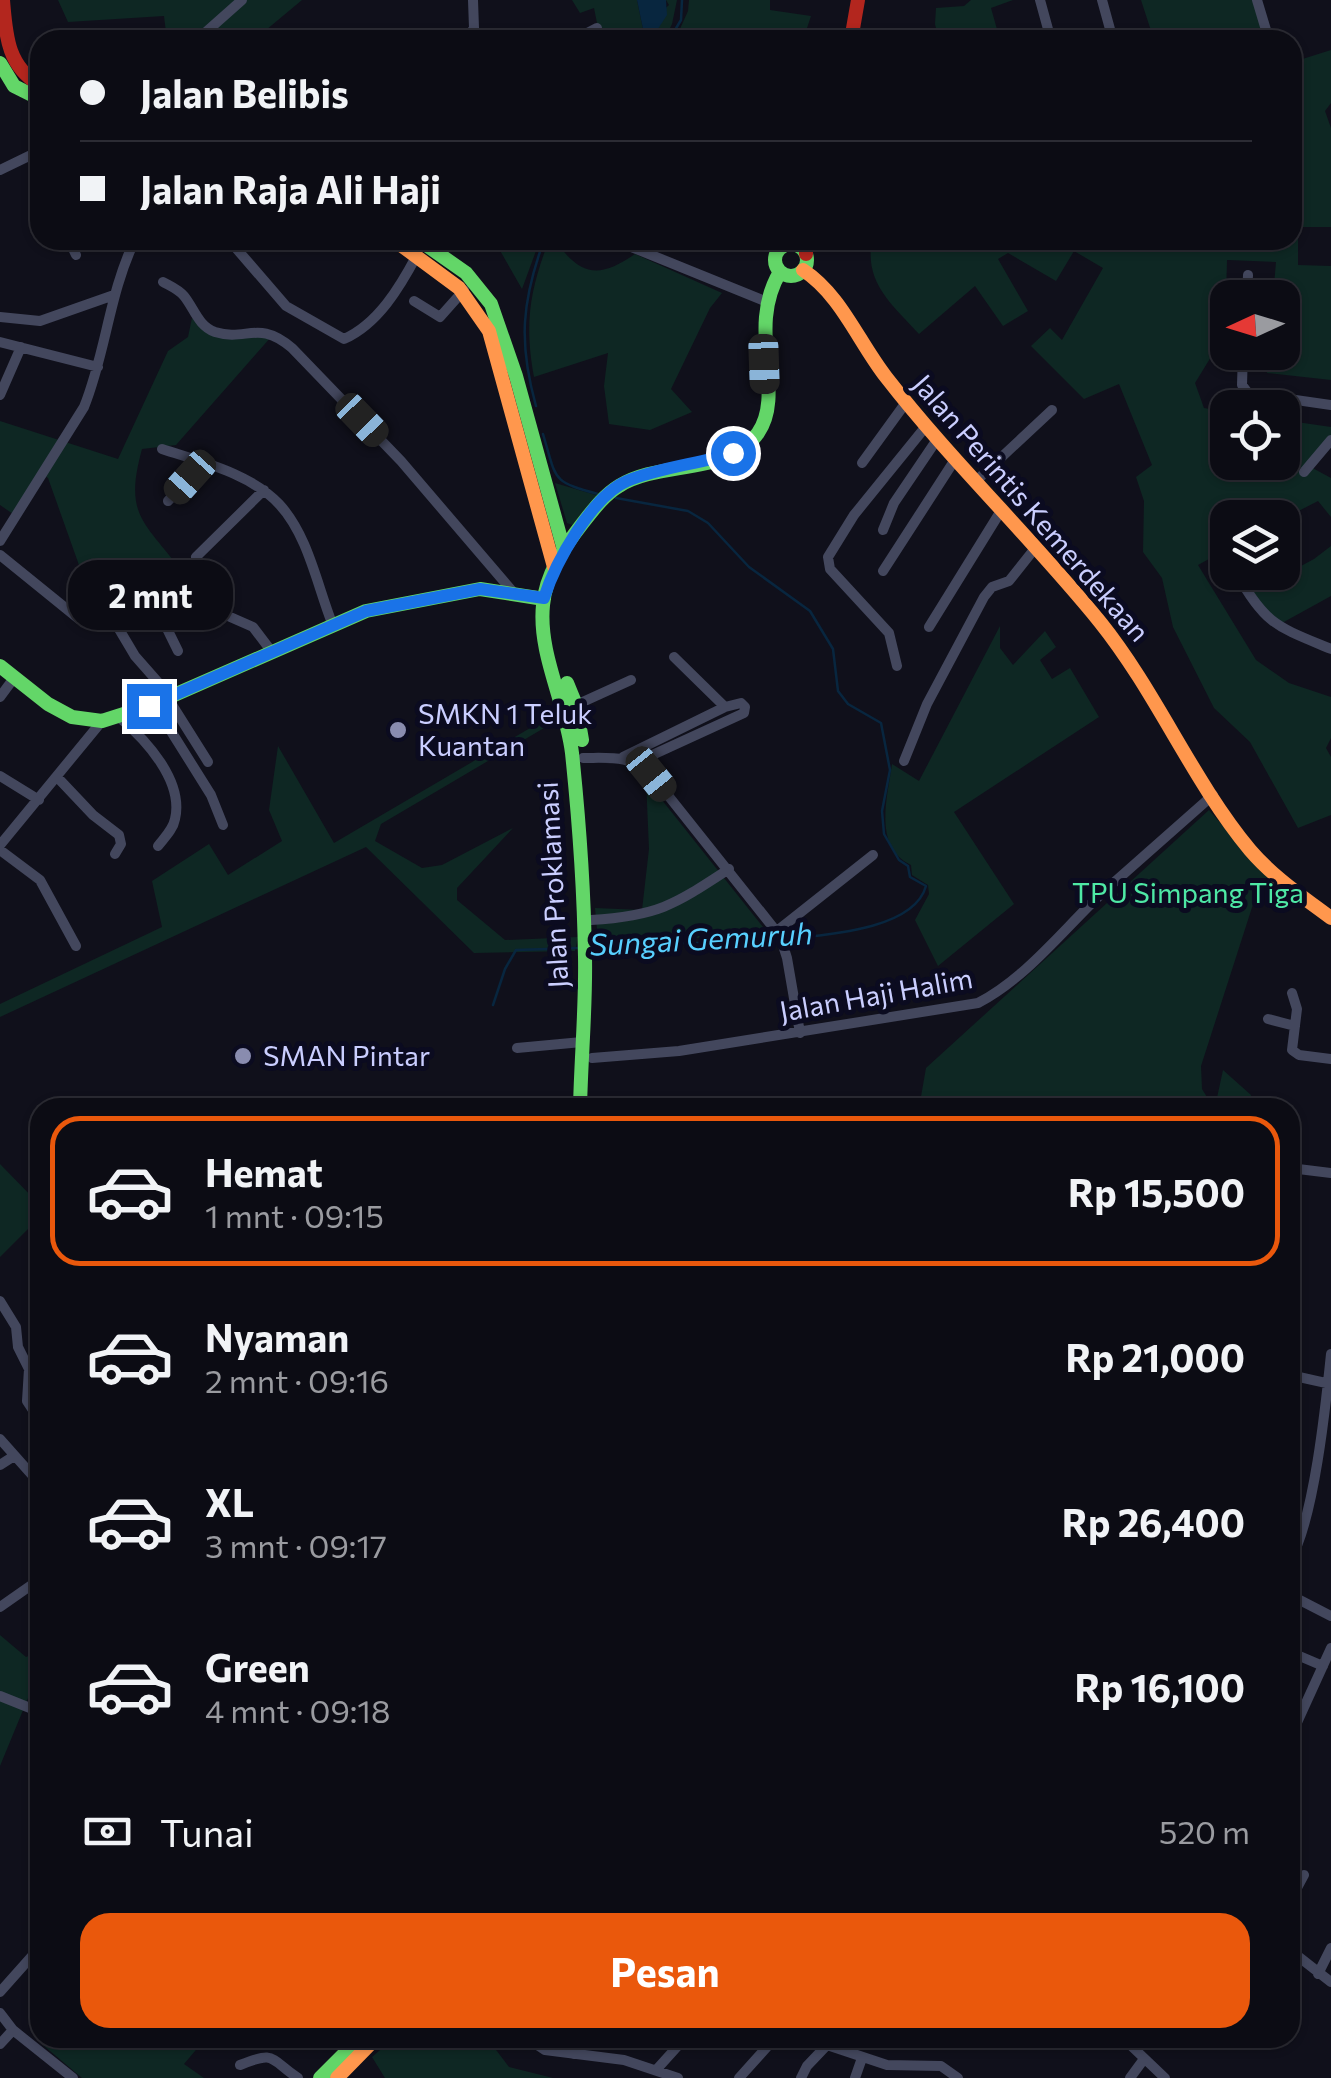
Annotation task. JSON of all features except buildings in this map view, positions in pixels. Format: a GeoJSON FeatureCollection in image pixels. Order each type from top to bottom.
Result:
{"type":"FeatureCollection","features":[{"type":"Feature","properties":{"kind":"main road"},"geometry":{"type":"LineString","coordinates":[[3,0],[11,57],[30,81]]}},
{"type":"Feature","properties":{"kind":"main road"},"geometry":{"type":"LineString","coordinates":[[853,30],[858,0]]}},
{"type":"Feature","properties":{"kind":"main road"},"geometry":{"type":"LineString","coordinates":[[0,63],[14,86],[30,94]]}},
{"type":"Feature","properties":{"kind":"main road"},"geometry":{"type":"LineString","coordinates":[[420,250],[464,290],[489,331],[554,567]]}},
{"type":"Feature","properties":{"kind":"main road"},"geometry":{"type":"LineString","coordinates":[[422,250],[466,272],[491,304],[516,376],[564,550]]}},
{"type":"Feature","properties":{"kind":"main road"},"geometry":{"type":"LineString","coordinates":[[780,250],[775,258],[780,272],[790,276],[803,270],[806,250]]}},
{"type":"Feature","properties":{"kind":"main road","name":"Jalan Perintis Kemerdekaan"},"geometry":{"type":"LineString","coordinates":[[803,270],[823,284],[906,402],[1036,547],[1128,658],[1252,852],[1331,918]]}},
{"type":"Feature","properties":{"kind":"main road"},"geometry":{"type":"LineString","coordinates":[[766,301],[771,282],[780,272]]}},
{"type":"Feature","properties":{"kind":"main road","name":"Jalan Proklamasi"},"geometry":{"type":"LineString","coordinates":[[587,920],[583,758],[551,664],[542,620],[544,598],[564,550],[607,495],[642,476],[733,453],[758,432],[764,422],[766,401],[766,301]]}},
{"type":"Feature","properties":{"kind":"main road"},"geometry":{"type":"LineString","coordinates":[[0,666],[48,704],[72,717],[102,721],[120,718],[160,701],[332,623],[387,606],[480,589],[544,598]]}},
{"type":"Feature","properties":{"kind":"main road","name":"Jalan Proklamasi"},"geometry":{"type":"LineString","coordinates":[[551,664],[564,677],[576,705],[589,957],[590,1098]]}},
{"type":"Feature","properties":{"kind":"main road","name":"Jalan Proklamasi"},"geometry":{"type":"LineString","coordinates":[[580,1098],[588,996]]}},
{"type":"Feature","properties":{"kind":"main road"},"geometry":{"type":"LineString","coordinates":[[320,2078],[350,2048]]}},
{"type":"Feature","properties":{"kind":"main road"},"geometry":{"type":"LineString","coordinates":[[337,2078],[366,2048]]}},
{"type":"Feature","properties":{"kind":"street"},"geometry":{"type":"LineString","coordinates":[[209,30],[242,0]]}},
{"type":"Feature","properties":{"kind":"street"},"geometry":{"type":"LineString","coordinates":[[473,30],[474,0]]}},
{"type":"Feature","properties":{"kind":"street"},"geometry":{"type":"LineString","coordinates":[[1040,0],[1048,30]]}},
{"type":"Feature","properties":{"kind":"street"},"geometry":{"type":"LineString","coordinates":[[1102,0],[1110,30]]}},
{"type":"Feature","properties":{"kind":"street"},"geometry":{"type":"LineString","coordinates":[[1257,0],[1266,30]]}},
{"type":"Feature","properties":{"kind":"street"},"geometry":{"type":"LineString","coordinates":[[593,30],[597,28]]}},
{"type":"Feature","properties":{"kind":"street"},"geometry":{"type":"LineString","coordinates":[[0,170],[30,153]]}},
{"type":"Feature","properties":{"kind":"street"},"geometry":{"type":"LineString","coordinates":[[74,250],[76,255]]}},
{"type":"Feature","properties":{"kind":"street"},"geometry":{"type":"LineString","coordinates":[[0,541],[75,424],[98,367],[114,294],[131,250]]}},
{"type":"Feature","properties":{"kind":"street"},"geometry":{"type":"LineString","coordinates":[[237,250],[286,306],[344,339],[370,322],[398,289],[417,250]]}},
{"type":"Feature","properties":{"kind":"street"},"geometry":{"type":"LineString","coordinates":[[639,250],[766,301]]}},
{"type":"Feature","properties":{"kind":"street"},"geometry":{"type":"LineString","coordinates":[[1248,275],[1248,280]]}},
{"type":"Feature","properties":{"kind":"street"},"geometry":{"type":"LineString","coordinates":[[164,282],[183,295],[203,325],[217,332],[262,332],[281,338],[400,460],[514,592]]}},
{"type":"Feature","properties":{"kind":"street"},"geometry":{"type":"LineString","coordinates":[[414,301],[440,316],[464,290]]}},
{"type":"Feature","properties":{"kind":"street"},"geometry":{"type":"LineString","coordinates":[[0,317],[35,322],[114,294]]}},
{"type":"Feature","properties":{"kind":"street"},"geometry":{"type":"LineString","coordinates":[[0,342],[98,367]]}},
{"type":"Feature","properties":{"kind":"street"},"geometry":{"type":"LineString","coordinates":[[0,395],[21,347]]}},
{"type":"Feature","properties":{"kind":"street"},"geometry":{"type":"LineString","coordinates":[[1242,370],[1241,382],[1248,393],[1331,405]]}},
{"type":"Feature","properties":{"kind":"street"},"geometry":{"type":"LineString","coordinates":[[862,463],[906,402]]}},
{"type":"Feature","properties":{"kind":"street"},"geometry":{"type":"LineString","coordinates":[[976,481],[1052,410]]}},
{"type":"Feature","properties":{"kind":"street"},"geometry":{"type":"LineString","coordinates":[[897,666],[889,633],[830,569],[828,557],[854,515],[927,425]]}},
{"type":"Feature","properties":{"kind":"street"},"geometry":{"type":"LineString","coordinates":[[883,530],[894,503],[938,438]]}},
{"type":"Feature","properties":{"kind":"street"},"geometry":{"type":"LineString","coordinates":[[1304,472],[1331,440]]}},
{"type":"Feature","properties":{"kind":"street"},"geometry":{"type":"LineString","coordinates":[[162,449],[264,490],[282,506],[294,525],[332,623]]}},
{"type":"Feature","properties":{"kind":"street"},"geometry":{"type":"LineString","coordinates":[[883,570],[956,458]]}},
{"type":"Feature","properties":{"kind":"street"},"geometry":{"type":"LineString","coordinates":[[168,500],[199,461]]}},
{"type":"Feature","properties":{"kind":"street"},"geometry":{"type":"LineString","coordinates":[[264,490],[196,557],[219,591],[228,616],[253,627],[272,652]]}},
{"type":"Feature","properties":{"kind":"street"},"geometry":{"type":"LineString","coordinates":[[929,628],[1002,510]]}},
{"type":"Feature","properties":{"kind":"street"},"geometry":{"type":"LineString","coordinates":[[904,760],[927,704],[984,597],[992,587],[1010,580],[1036,547]]}},
{"type":"Feature","properties":{"kind":"street"},"geometry":{"type":"LineString","coordinates":[[0,555],[79,620],[134,594],[148,592],[178,651]]}},
{"type":"Feature","properties":{"kind":"street"},"geometry":{"type":"LineString","coordinates":[[1246,590],[1267,619],[1331,649]]}},
{"type":"Feature","properties":{"kind":"street"},"geometry":{"type":"LineString","coordinates":[[116,624],[211,794],[223,825]]}},
{"type":"Feature","properties":{"kind":"street"},"geometry":{"type":"LineString","coordinates":[[674,657],[725,708]]}},
{"type":"Feature","properties":{"kind":"street"},"geometry":{"type":"LineString","coordinates":[[0,696],[14,678]]}},
{"type":"Feature","properties":{"kind":"street"},"geometry":{"type":"LineString","coordinates":[[576,705],[631,680]]}},
{"type":"Feature","properties":{"kind":"street"},"geometry":{"type":"LineString","coordinates":[[160,701],[208,762]]}},
{"type":"Feature","properties":{"kind":"street"},"geometry":{"type":"LineString","coordinates":[[622,757],[725,708],[741,703],[746,709],[739,716],[637,762]]}},
{"type":"Feature","properties":{"kind":"street"},"geometry":{"type":"LineString","coordinates":[[120,718],[146,741],[176,797],[176,818],[158,846]]}},
{"type":"Feature","properties":{"kind":"street"},"geometry":{"type":"LineString","coordinates":[[76,946],[40,880],[0,847],[102,721]]}},
{"type":"Feature","properties":{"kind":"street"},"geometry":{"type":"LineString","coordinates":[[583,758],[622,757],[637,762],[729,869],[780,937],[800,1033]]}},
{"type":"Feature","properties":{"kind":"street"},"geometry":{"type":"LineString","coordinates":[[0,776],[38,800]]}},
{"type":"Feature","properties":{"kind":"street"},"geometry":{"type":"LineString","coordinates":[[58,778],[93,815],[119,835],[121,844],[114,854]]}},
{"type":"Feature","properties":{"kind":"street","name":"Jalan Haji Halim"},"geometry":{"type":"LineString","coordinates":[[592,1058],[679,1051],[800,1033],[962,1006],[994,995],[1213,795]]}},
{"type":"Feature","properties":{"kind":"street"},"geometry":{"type":"LineString","coordinates":[[780,937],[873,855]]}},
{"type":"Feature","properties":{"kind":"street"},"geometry":{"type":"LineString","coordinates":[[587,920],[662,910],[729,869]]}},
{"type":"Feature","properties":{"kind":"street"},"geometry":{"type":"LineString","coordinates":[[1292,993],[1297,1010],[1294,1052],[1331,1059]]}},
{"type":"Feature","properties":{"kind":"street"},"geometry":{"type":"LineString","coordinates":[[1268,1019],[1295,1026]]}},
{"type":"Feature","properties":{"kind":"street"},"geometry":{"type":"LineString","coordinates":[[517,1048],[582,1042]]}},
{"type":"Feature","properties":{"kind":"street"},"geometry":{"type":"LineString","coordinates":[[1300,1169],[1331,1173]]}},
{"type":"Feature","properties":{"kind":"street"},"geometry":{"type":"LineString","coordinates":[[0,1301],[16,1327],[18,1347],[29,1369],[30,1406]]}},
{"type":"Feature","properties":{"kind":"street"},"geometry":{"type":"LineString","coordinates":[[1300,1518],[1330,1384],[1331,1354]]}},
{"type":"Feature","properties":{"kind":"street"},"geometry":{"type":"LineString","coordinates":[[1300,1377],[1330,1384]]}},
{"type":"Feature","properties":{"kind":"street"},"geometry":{"type":"LineString","coordinates":[[0,1439],[30,1473]]}},
{"type":"Feature","properties":{"kind":"street"},"geometry":{"type":"LineString","coordinates":[[0,1465],[14,1456]]}},
{"type":"Feature","properties":{"kind":"street"},"geometry":{"type":"LineString","coordinates":[[0,1607],[30,1586]]}},
{"type":"Feature","properties":{"kind":"street"},"geometry":{"type":"LineString","coordinates":[[1300,1601],[1331,1616]]}},
{"type":"Feature","properties":{"kind":"street"},"geometry":{"type":"LineString","coordinates":[[1300,1716],[1331,1648]]}},
{"type":"Feature","properties":{"kind":"street"},"geometry":{"type":"LineString","coordinates":[[1300,1656],[1323,1666]]}},
{"type":"Feature","properties":{"kind":"street"},"geometry":{"type":"LineString","coordinates":[[0,1696],[30,1708]]}},
{"type":"Feature","properties":{"kind":"street"},"geometry":{"type":"LineString","coordinates":[[1300,1883],[1304,1875]]}},
{"type":"Feature","properties":{"kind":"street"},"geometry":{"type":"LineString","coordinates":[[1318,1974],[1331,1948]]}},
{"type":"Feature","properties":{"kind":"street"},"geometry":{"type":"LineString","coordinates":[[0,1992],[30,1958]]}},
{"type":"Feature","properties":{"kind":"street"},"geometry":{"type":"LineString","coordinates":[[1300,1959],[1331,1982]]}},
{"type":"Feature","properties":{"kind":"street"},"geometry":{"type":"LineString","coordinates":[[0,2013],[30,2044]]}},
{"type":"Feature","properties":{"kind":"street"},"geometry":{"type":"LineString","coordinates":[[0,2044],[13,2030]]}},
{"type":"Feature","properties":{"kind":"street"},"geometry":{"type":"LineString","coordinates":[[36,2048],[73,2078]]}},
{"type":"Feature","properties":{"kind":"street"},"geometry":{"type":"LineString","coordinates":[[543,2048],[624,2060],[678,2078]]}},
{"type":"Feature","properties":{"kind":"street"},"geometry":{"type":"LineString","coordinates":[[572,2054],[578,2048]]}},
{"type":"Feature","properties":{"kind":"street"},"geometry":{"type":"LineString","coordinates":[[657,2069],[675,2048]]}},
{"type":"Feature","properties":{"kind":"street"},"geometry":{"type":"LineString","coordinates":[[739,2078],[766,2048]]}},
{"type":"Feature","properties":{"kind":"street"},"geometry":{"type":"LineString","coordinates":[[800,2078],[824,2048]]}},
{"type":"Feature","properties":{"kind":"street"},"geometry":{"type":"LineString","coordinates":[[835,2048],[905,2072],[941,2066],[954,2077]]}},
{"type":"Feature","properties":{"kind":"street"},"geometry":{"type":"LineString","coordinates":[[1134,2048],[1165,2078]]}},
{"type":"Feature","properties":{"kind":"street"},"geometry":{"type":"LineString","coordinates":[[240,2066],[272,2056],[298,2078]]}},
{"type":"Feature","properties":{"kind":"street"},"geometry":{"type":"LineString","coordinates":[[855,2078],[862,2058]]}},
{"type":"Feature","properties":{"kind":"street"},"geometry":{"type":"LineString","coordinates":[[1130,2078],[1144,2059]]}},
{"type":"Feature","properties":{"kind":"green space"},"geometry":{"type":"Polygon","coordinates":[[[58,0],[302,0],[266,30],[166,30],[164,16],[68,22],[58,0]]]}},
{"type":"Feature","properties":{"kind":"green space"},"geometry":{"type":"Polygon","coordinates":[[[572,0],[637,0],[643,29],[669,5],[666,0],[677,0],[669,30],[598,30],[594,8],[580,13],[572,0]]]}},
{"type":"Feature","properties":{"kind":"green space"},"geometry":{"type":"Polygon","coordinates":[[[689,0],[770,0],[770,10],[811,16],[806,30],[679,30],[689,0]]]}},
{"type":"Feature","properties":{"kind":"green space"},"geometry":{"type":"Polygon","coordinates":[[[971,0],[1013,0],[991,8],[997,30],[936,30],[936,8],[964,6],[971,0]]]}},
{"type":"Feature","properties":{"kind":"green space"},"geometry":{"type":"Polygon","coordinates":[[[1141,0],[1258,0],[1267,30],[1151,30],[1141,0]]]}},
{"type":"Feature","properties":{"kind":"green space"},"geometry":{"type":"Polygon","coordinates":[[[1331,50],[1331,103],[1325,111],[1331,128],[1331,227],[1302,227],[1302,59],[1331,50]]]}},
{"type":"Feature","properties":{"kind":"green space"},"geometry":{"type":"Polygon","coordinates":[[[500,250],[536,250],[522,289],[500,250]]]}},
{"type":"Feature","properties":{"kind":"green space"},"geometry":{"type":"Polygon","coordinates":[[[546,250],[563,250],[577,264],[594,270],[613,267],[635,254],[722,293],[710,308],[671,389],[692,412],[650,430],[609,424],[604,386],[608,353],[534,377],[529,340],[537,275],[546,250]]]}},
{"type":"Feature","properties":{"kind":"green space"},"geometry":{"type":"Polygon","coordinates":[[[871,250],[1298,250],[1298,265],[1331,266],[1331,380],[1267,373],[1300,370],[1300,280],[1274,280],[1276,262],[1227,260],[1226,280],[1210,280],[1210,358],[1195,383],[1204,408],[1210,409],[1210,480],[1300,480],[1300,422],[1331,427],[1331,436],[1307,465],[1331,478],[1331,517],[1318,501],[1300,510],[1300,500],[1210,500],[1210,558],[1198,565],[1256,660],[1289,683],[1331,697],[1331,738],[1326,748],[1331,757],[1331,815],[1298,828],[1250,742],[1214,708],[1173,627],[1162,578],[1143,552],[1144,501],[1136,477],[1152,465],[1119,384],[1084,399],[1031,346],[1050,328],[1062,340],[1103,268],[1074,251],[1056,281],[1008,253],[998,259],[1028,311],[1003,326],[975,286],[919,334],[882,292],[872,269],[871,250]]]}},
{"type":"Feature","properties":{"kind":"green space"},"geometry":{"type":"Polygon","coordinates":[[[192,318],[218,335],[271,337],[176,445],[142,449],[136,503],[147,527],[180,569],[95,610],[48,478],[41,473],[13,514],[0,505],[0,421],[118,459],[168,351],[188,337],[192,318]]]}},
{"type":"Feature","properties":{"kind":"green space"},"geometry":{"type":"Polygon","coordinates":[[[555,483],[599,496],[575,526],[567,523],[555,483]]]}},
{"type":"Feature","properties":{"kind":"green space"},"geometry":{"type":"Polygon","coordinates":[[[1331,546],[1331,596],[1282,623],[1267,616],[1250,593],[1300,590],[1300,566],[1331,546]]]}},
{"type":"Feature","properties":{"kind":"green space"},"geometry":{"type":"Polygon","coordinates":[[[1000,626],[1000,648],[1013,665],[1045,631],[1056,647],[1040,660],[1052,679],[1070,668],[1099,717],[954,812],[1014,904],[938,966],[915,920],[929,894],[928,885],[912,875],[911,865],[899,857],[887,833],[886,805],[892,764],[919,781],[1000,626]]]}},
{"type":"Feature","properties":{"kind":"green space"},"geometry":{"type":"Polygon","coordinates":[[[554,714],[561,718],[381,824],[375,841],[422,868],[442,865],[513,828],[457,888],[457,900],[505,940],[578,937],[575,951],[474,953],[366,847],[0,1017],[0,1004],[162,927],[152,881],[209,844],[228,875],[282,841],[269,810],[278,746],[334,843],[554,714]]]}},
{"type":"Feature","properties":{"kind":"green space"},"geometry":{"type":"Polygon","coordinates":[[[646,780],[771,937],[675,938],[663,942],[598,940],[595,908],[642,910],[649,849],[646,780]]]}},
{"type":"Feature","properties":{"kind":"green space","name":"TPU Simpang Tiga"},"geometry":{"type":"Polygon","coordinates":[[[1209,810],[1271,881],[1256,895],[1201,1066],[1202,1089],[1208,1098],[921,1098],[926,1068],[1209,810]]]}},
{"type":"Feature","properties":{"kind":"green space"},"geometry":{"type":"Polygon","coordinates":[[[1223,1070],[1251,1095],[1251,1098],[1217,1098],[1223,1070]]]}},
{"type":"Feature","properties":{"kind":"green space"},"geometry":{"type":"Polygon","coordinates":[[[0,1164],[30,1195],[30,1227],[0,1257],[0,1164]]]}},
{"type":"Feature","properties":{"kind":"green space"},"geometry":{"type":"Polygon","coordinates":[[[0,1635],[26,1657],[30,1655],[30,1693],[0,1766],[0,1635]]]}},
{"type":"Feature","properties":{"kind":"green space"},"geometry":{"type":"Polygon","coordinates":[[[46,2048],[198,2048],[184,2064],[204,2078],[82,2078],[46,2048]]]}},
{"type":"Feature","properties":{"kind":"green space"},"geometry":{"type":"Polygon","coordinates":[[[382,2048],[495,2048],[509,2067],[553,2078],[385,2078],[372,2057],[382,2048]]]}},
{"type":"Feature","properties":{"kind":"water"},"geometry":{"type":"Polygon","coordinates":[[[637,0],[666,0],[667,15],[657,30],[643,29],[637,0]]]}},
{"type":"Feature","properties":{"kind":"waterway","name":"Sungai Gemuruh"},"geometry":{"type":"LineString","coordinates":[[675,30],[681,20],[682,0]]}},
{"type":"Feature","properties":{"kind":"waterway","name":"Sungai Gemuruh"},"geometry":{"type":"LineString","coordinates":[[536,406],[527,362],[525,322],[541,250]]}},
{"type":"Feature","properties":{"kind":"waterway","name":"Sungai Gemuruh"},"geometry":{"type":"LineString","coordinates":[[543,434],[558,476],[571,486],[598,494]]}},
{"type":"Feature","properties":{"kind":"waterway","name":"Sungai Gemuruh"},"geometry":{"type":"LineString","coordinates":[[616,498],[688,511],[708,523],[749,567],[810,611],[833,649],[838,691],[848,704],[881,723],[890,770],[882,811],[884,834],[899,860],[908,866],[910,877],[926,886],[918,901],[887,921],[844,932],[786,939]]}},
{"type":"Feature","properties":{"kind":"waterway","name":"Sungai Gemuruh"},"geometry":{"type":"LineString","coordinates":[[592,947],[778,940]]}},
{"type":"Feature","properties":{"kind":"waterway","name":"Sungai Gemuruh"},"geometry":{"type":"LineString","coordinates":[[493,1005],[516,950],[579,948]]}},
{"type":"Feature","properties":{"kind":"traffic: fast"},"geometry":{"type":"LineString","coordinates":[[0,63],[14,86],[30,94]]}},
{"type":"Feature","properties":{"kind":"traffic: fast"},"geometry":{"type":"LineString","coordinates":[[433,250],[466,273],[491,304],[516,376],[564,550]]}},
{"type":"Feature","properties":{"kind":"traffic: fast"},"geometry":{"type":"LineString","coordinates":[[779,250],[776,266],[785,275],[797,275],[807,260]]}},
{"type":"Feature","properties":{"kind":"traffic: fast"},"geometry":{"type":"LineString","coordinates":[[803,250],[807,260]]}},
{"type":"Feature","properties":{"kind":"traffic: fast"},"geometry":{"type":"LineString","coordinates":[[580,1098],[585,976],[581,855],[569,734],[545,642],[545,594],[569,542],[614,490],[636,478],[729,456],[758,433],[766,417],[768,399],[766,315],[770,293],[780,272]]}},
{"type":"Feature","properties":{"kind":"traffic: fast"},"geometry":{"type":"LineString","coordinates":[[0,666],[48,704],[72,717],[102,721],[149,706],[366,611],[480,589],[544,599]]}},
{"type":"Feature","properties":{"kind":"traffic: fast"},"geometry":{"type":"LineString","coordinates":[[567,683],[576,705],[582,740]]}},
{"type":"Feature","properties":{"kind":"traffic: fast"},"geometry":{"type":"LineString","coordinates":[[320,2078],[350,2048]]}},
{"type":"Feature","properties":{"kind":"traffic: slow"},"geometry":{"type":"LineString","coordinates":[[408,250],[459,288],[489,331],[554,567]]}},
{"type":"Feature","properties":{"kind":"traffic: slow"},"geometry":{"type":"LineString","coordinates":[[803,270],[839,305],[911,408],[1100,622],[1210,795],[1250,850],[1278,878],[1331,918]]}},
{"type":"Feature","properties":{"kind":"traffic: slow"},"geometry":{"type":"LineString","coordinates":[[337,2078],[366,2048]]}},
{"type":"Feature","properties":{"kind":"traffic: jam"},"geometry":{"type":"LineString","coordinates":[[3,0],[10,48],[30,78]]}},
{"type":"Feature","properties":{"kind":"traffic: jam"},"geometry":{"type":"LineString","coordinates":[[853,30],[858,0]]}},
{"type":"Feature","properties":{"kind":"place","name":"SMKN 1 Teluk Kuantan"},"geometry":{"type":"Point","coordinates":[398,730]}},
{"type":"Feature","properties":{"kind":"place","name":"SMAN Pintar"},"geometry":{"type":"Point","coordinates":[243,1056]}},
{"type":"Feature","properties":{"kind":"route"},"geometry":{"type":"LineString","coordinates":[[149,706],[366,611],[480,589],[544,598],[564,550],[616,486],[733,453]]}}]}
